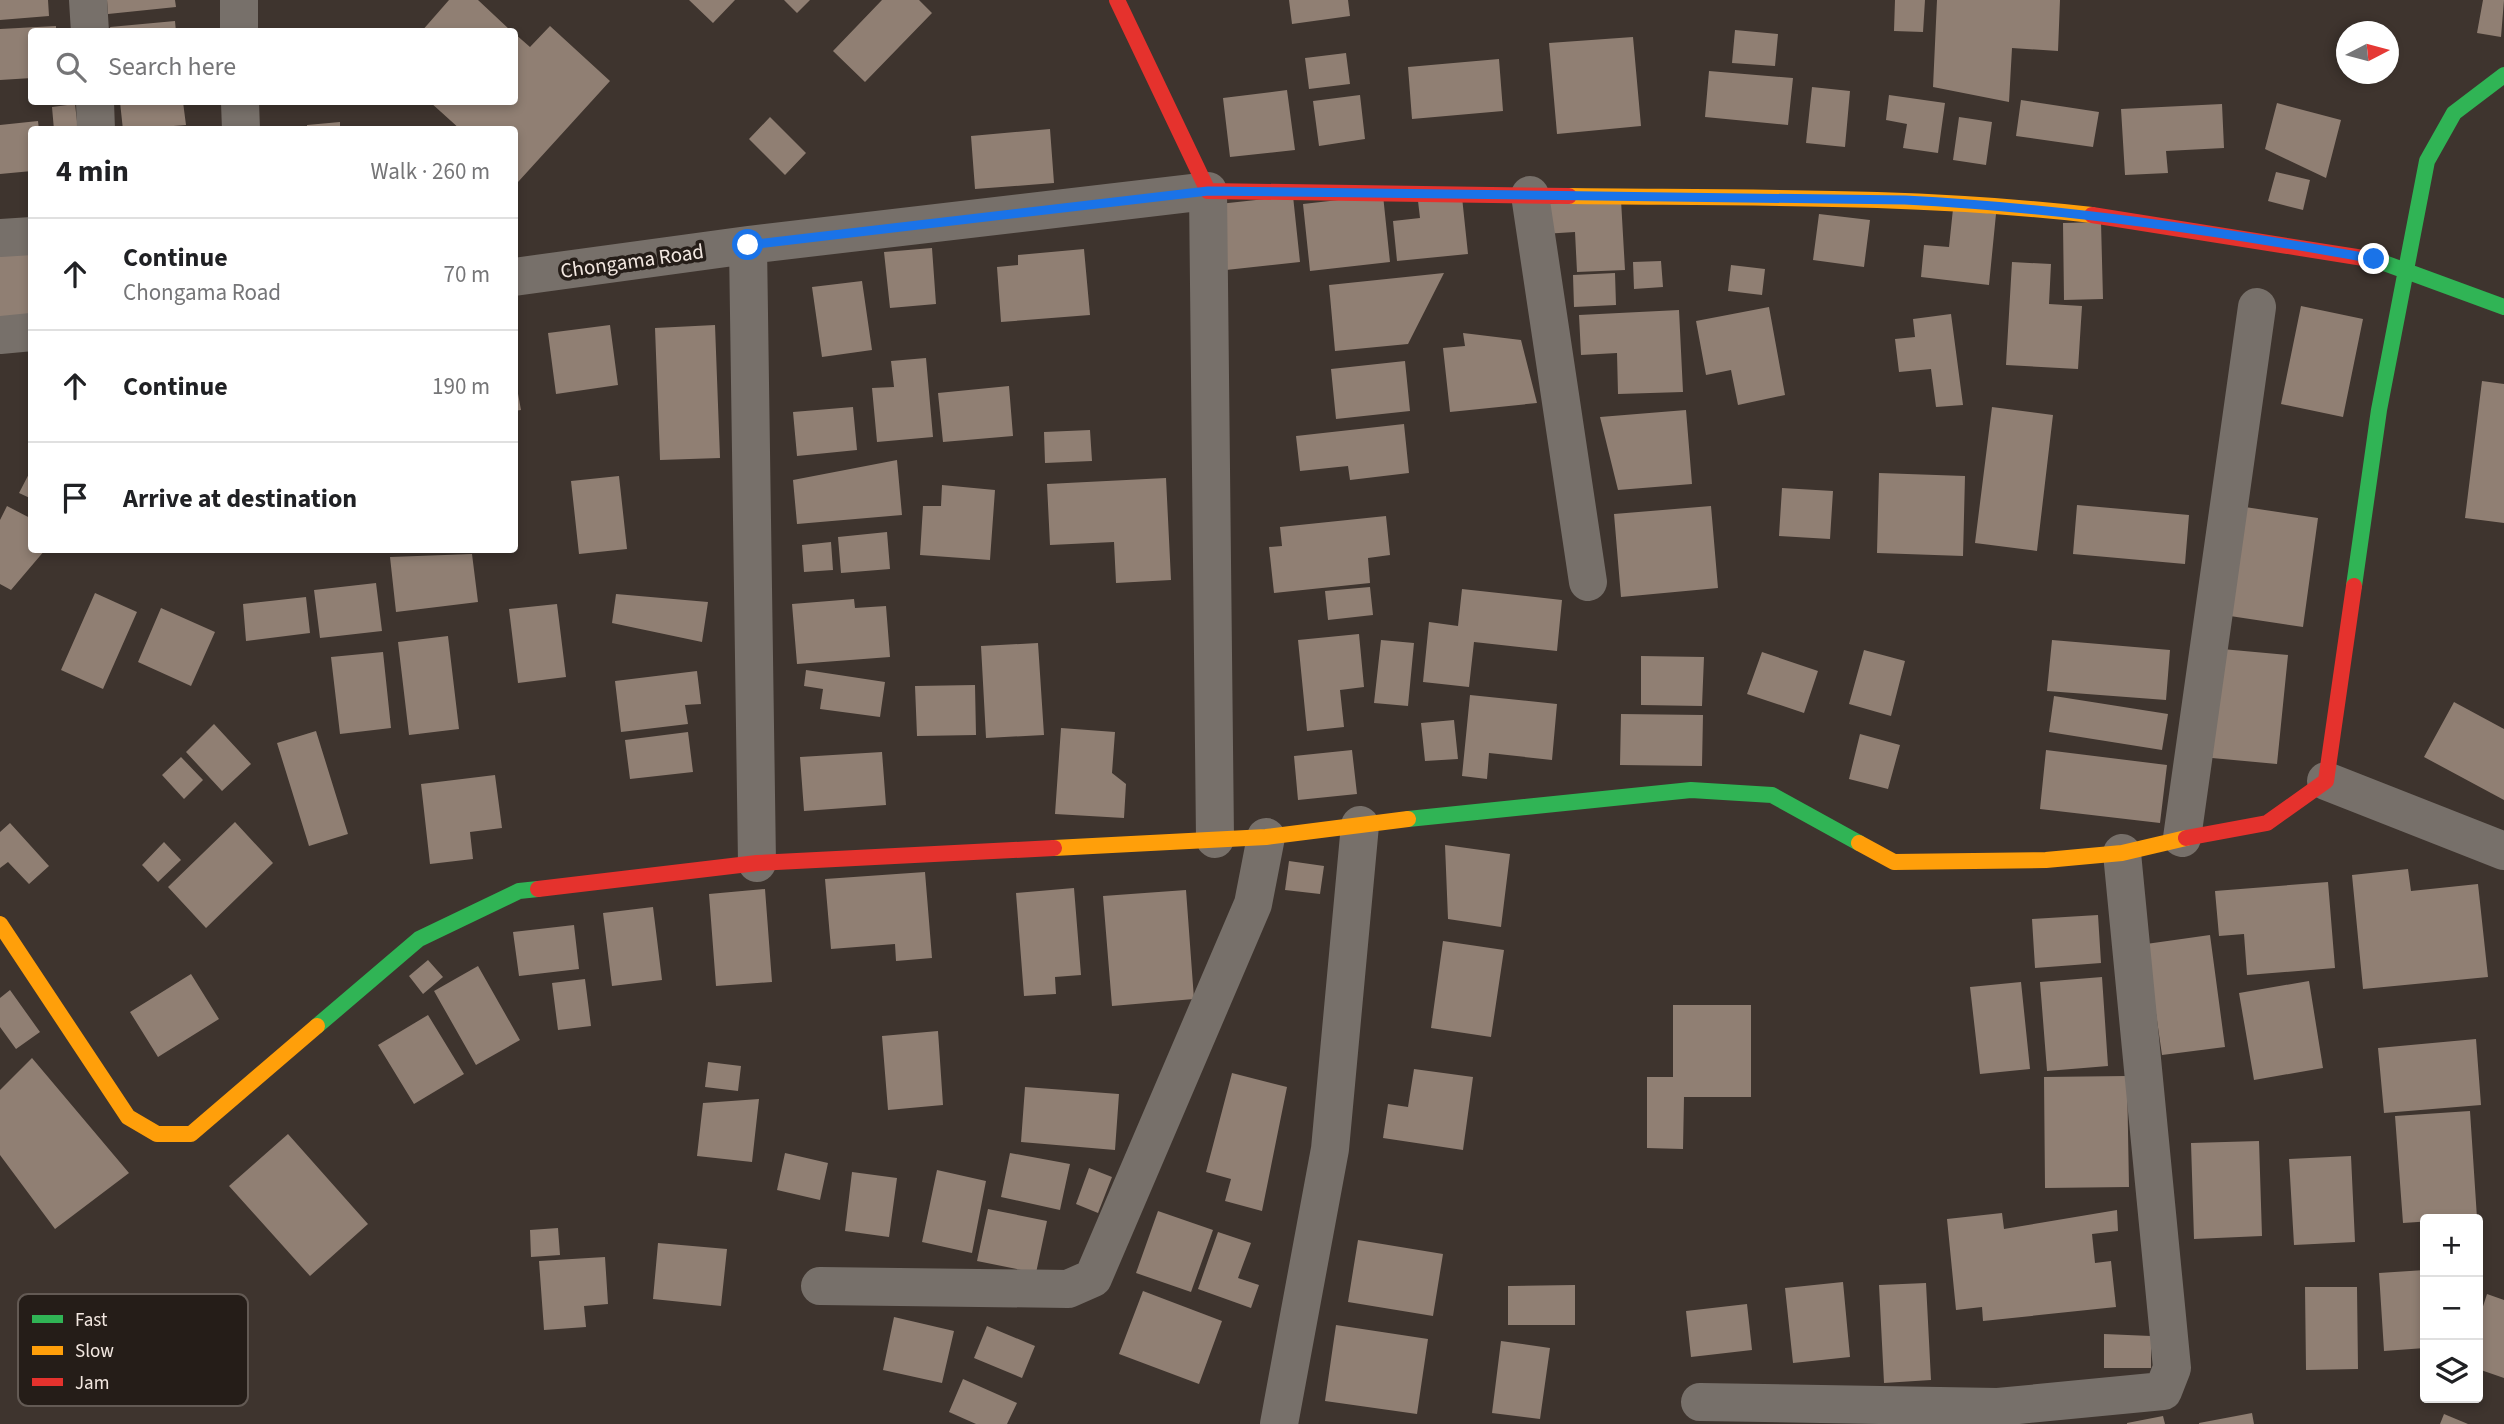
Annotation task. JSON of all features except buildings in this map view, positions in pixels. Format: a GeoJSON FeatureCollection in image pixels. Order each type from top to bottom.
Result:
{"type":"FeatureCollection","features":[{"type":"Feature","properties":{"kind":"street"},"geometry":{"type":"LineString","coordinates":[[88,0],[90,28]]}},
{"type":"Feature","properties":{"kind":"street"},"geometry":{"type":"LineString","coordinates":[[239,0],[239,28]]}},
{"type":"Feature","properties":{"kind":"street"},"geometry":{"type":"LineString","coordinates":[[1117,0],[1208,191],[1215,839]]}},
{"type":"Feature","properties":{"kind":"street"},"geometry":{"type":"LineString","coordinates":[[0,923],[128,1117],[158,1134],[191,1134],[419,939],[519,891],[757,863],[1266,837],[1691,790],[1772,795],[1895,862],[2046,860],[2122,853],[2182,838],[2240,830],[2267,823],[2326,781],[2379,410],[2408,272],[2427,162],[2454,113],[2504,75]]}},
{"type":"Feature","properties":{"kind":"street"},"geometry":{"type":"LineString","coordinates":[[94,105],[96,126]]}},
{"type":"Feature","properties":{"kind":"street"},"geometry":{"type":"LineString","coordinates":[[240,105],[240,126]]}},
{"type":"Feature","properties":{"kind":"street"},"geometry":{"type":"LineString","coordinates":[[1208,191],[1905,200],[2014,206],[2122,218],[2374,259],[2504,307]]}},
{"type":"Feature","properties":{"kind":"street","name":"Chongama Road"},"geometry":{"type":"LineString","coordinates":[[518,276],[748,245],[1208,191]]}},
{"type":"Feature","properties":{"kind":"street"},"geometry":{"type":"LineString","coordinates":[[1530,195],[1588,582]]}},
{"type":"Feature","properties":{"kind":"street"},"geometry":{"type":"LineString","coordinates":[[0,238],[28,236]]}},
{"type":"Feature","properties":{"kind":"street"},"geometry":{"type":"LineString","coordinates":[[748,245],[757,863]]}},
{"type":"Feature","properties":{"kind":"street"},"geometry":{"type":"LineString","coordinates":[[2182,838],[2256,307]]}},
{"type":"Feature","properties":{"kind":"street"},"geometry":{"type":"LineString","coordinates":[[0,335],[28,332]]}},
{"type":"Feature","properties":{"kind":"street"},"geometry":{"type":"LineString","coordinates":[[2326,781],[2504,851]]}},
{"type":"Feature","properties":{"kind":"street"},"geometry":{"type":"LineString","coordinates":[[1279,1424],[1330,1149],[1360,825]]}},
{"type":"Feature","properties":{"kind":"street"},"geometry":{"type":"LineString","coordinates":[[820,1286],[1068,1289],[1093,1278],[1253,904],[1266,837]]}},
{"type":"Feature","properties":{"kind":"street"},"geometry":{"type":"LineString","coordinates":[[1700,1402],[1998,1407],[2164,1391],[2172,1368],[2122,853]]}},
{"type":"Feature","properties":{"kind":"traffic: fast"},"geometry":{"type":"LineString","coordinates":[[2354,586],[2379,410],[2427,161],[2454,113],[2504,75]]}},
{"type":"Feature","properties":{"kind":"traffic: fast"},"geometry":{"type":"LineString","coordinates":[[2376,260],[2504,307]]}},
{"type":"Feature","properties":{"kind":"traffic: fast"},"geometry":{"type":"LineString","coordinates":[[1408,819],[1691,790],[1772,795],[1859,843]]}},
{"type":"Feature","properties":{"kind":"traffic: fast"},"geometry":{"type":"LineString","coordinates":[[317,1026],[419,939],[519,891],[538,889]]}},
{"type":"Feature","properties":{"kind":"traffic: slow"},"geometry":{"type":"LineString","coordinates":[[1569,196],[1896,201],[2092,215]]}},
{"type":"Feature","properties":{"kind":"traffic: slow"},"geometry":{"type":"LineString","coordinates":[[1054,848],[1266,837],[1408,819]]}},
{"type":"Feature","properties":{"kind":"traffic: slow"},"geometry":{"type":"LineString","coordinates":[[1859,843],[1894,862],[2046,860],[2122,853],[2186,838]]}},
{"type":"Feature","properties":{"kind":"traffic: slow"},"geometry":{"type":"LineString","coordinates":[[0,924],[128,1117],[157,1134],[191,1134],[317,1026]]}},
{"type":"Feature","properties":{"kind":"traffic: jam"},"geometry":{"type":"LineString","coordinates":[[1117,0],[1208,191],[1569,196]]}},
{"type":"Feature","properties":{"kind":"traffic: jam"},"geometry":{"type":"LineString","coordinates":[[2092,215],[2376,260]]}},
{"type":"Feature","properties":{"kind":"traffic: jam"},"geometry":{"type":"LineString","coordinates":[[2186,838],[2267,823],[2326,781],[2354,586]]}},
{"type":"Feature","properties":{"kind":"traffic: jam"},"geometry":{"type":"LineString","coordinates":[[538,889],[757,863],[1054,848]]}},
{"type":"Feature","properties":{"kind":"route"},"geometry":{"type":"LineString","coordinates":[[748,245],[1208,191],[1905,200],[2014,206],[2122,218],[2374,259]]}}]}
